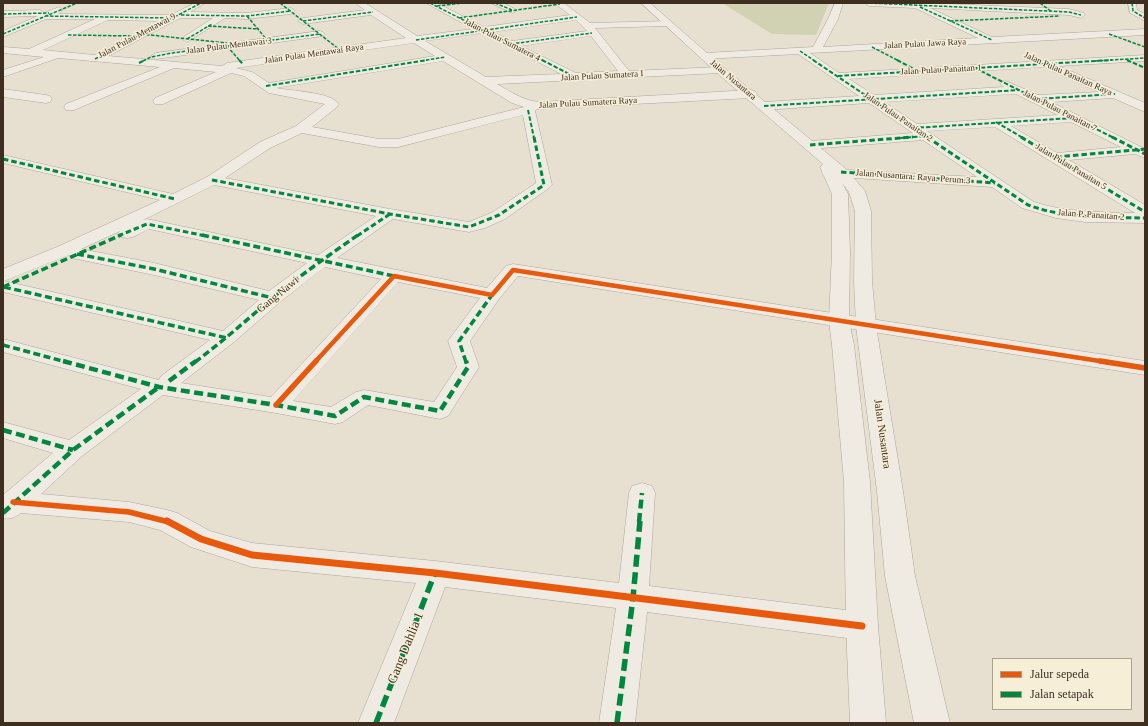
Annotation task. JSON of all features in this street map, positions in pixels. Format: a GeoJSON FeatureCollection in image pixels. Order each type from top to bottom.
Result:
{"type":"FeatureCollection","features":[{"type":"Feature","properties":{"kind":"street"},"geometry":{"type":"LineString","coordinates":[[3,34],[77,3]]}},
{"type":"Feature","properties":{"kind":"street","name":"Jalan Pulau Mentawai 9"},"geometry":{"type":"LineString","coordinates":[[95,59],[201,3]]}},
{"type":"Feature","properties":{"kind":"street"},"geometry":{"type":"LineString","coordinates":[[280,3],[340,50]]}},
{"type":"Feature","properties":{"kind":"street","name":"Jalan Pulau Sumatera Raya"},"geometry":{"type":"LineString","coordinates":[[359,3],[416,40],[531,108],[751,94]]}},
{"type":"Feature","properties":{"kind":"street"},"geometry":{"type":"LineString","coordinates":[[433,5],[463,3]]}},
{"type":"Feature","properties":{"kind":"street"},"geometry":{"type":"LineString","coordinates":[[495,3],[513,10]]}},
{"type":"Feature","properties":{"kind":"street"},"geometry":{"type":"LineString","coordinates":[[459,18],[559,3],[577,16],[590,29],[626,75]]}},
{"type":"Feature","properties":{"kind":"street","name":"Jalan Nusantara"},"geometry":{"type":"LineString","coordinates":[[645,3],[720,70],[751,94],[857,191],[863,211],[863,281],[866,326],[890,491],[900,576],[932,723]]}},
{"type":"Feature","properties":{"kind":"street"},"geometry":{"type":"LineString","coordinates":[[816,50],[833,19],[839,3]]}},
{"type":"Feature","properties":{"kind":"street"},"geometry":{"type":"LineString","coordinates":[[869,3],[968,6],[1081,15],[950,21]]}},
{"type":"Feature","properties":{"kind":"street"},"geometry":{"type":"LineString","coordinates":[[1040,3],[1052,12]]}},
{"type":"Feature","properties":{"kind":"street"},"geometry":{"type":"LineString","coordinates":[[1132,3],[1133,11],[1145,18]]}},
{"type":"Feature","properties":{"kind":"street","name":"Jalan Pulau Sumatera 4"},"geometry":{"type":"LineString","coordinates":[[433,5],[575,77]]}},
{"type":"Feature","properties":{"kind":"street","name":"Jalan Pulau Panaitan Raya"},"geometry":{"type":"LineString","coordinates":[[916,5],[1013,50]]}},
{"type":"Feature","properties":{"kind":"street"},"geometry":{"type":"LineString","coordinates":[[968,6],[998,19]]}},
{"type":"Feature","properties":{"kind":"street"},"geometry":{"type":"LineString","coordinates":[[31,52],[130,7]]}},
{"type":"Feature","properties":{"kind":"street"},"geometry":{"type":"LineString","coordinates":[[45,16],[247,16],[290,11]]}},
{"type":"Feature","properties":{"kind":"street"},"geometry":{"type":"LineString","coordinates":[[303,21],[373,12]]}},
{"type":"Feature","properties":{"kind":"street"},"geometry":{"type":"LineString","coordinates":[[3,14],[54,13]]}},
{"type":"Feature","properties":{"kind":"street"},"geometry":{"type":"LineString","coordinates":[[187,39],[223,16]]}},
{"type":"Feature","properties":{"kind":"street"},"geometry":{"type":"LineString","coordinates":[[247,16],[267,40]]}},
{"type":"Feature","properties":{"kind":"street","name":"Jalan Pulau Mentawai Raya"},"geometry":{"type":"LineString","coordinates":[[212,68],[577,16]]}},
{"type":"Feature","properties":{"kind":"street"},"geometry":{"type":"LineString","coordinates":[[511,44],[590,29],[667,23]]}},
{"type":"Feature","properties":{"kind":"street"},"geometry":{"type":"LineString","coordinates":[[208,26],[258,29]]}},
{"type":"Feature","properties":{"kind":"street"},"geometry":{"type":"LineString","coordinates":[[3,28],[15,28]]}},
{"type":"Feature","properties":{"kind":"street","name":"Jalan Pulau Jawa Raya"},"geometry":{"type":"LineString","coordinates":[[705,56],[1145,32]]}},
{"type":"Feature","properties":{"kind":"street","name":"Jalan Pulau Mentawai 3"},"geometry":{"type":"LineString","coordinates":[[139,63],[151,57],[161,55],[320,34]]}},
{"type":"Feature","properties":{"kind":"street"},"geometry":{"type":"LineString","coordinates":[[1109,34],[1145,47]]}},
{"type":"Feature","properties":{"kind":"street"},"geometry":{"type":"LineString","coordinates":[[68,35],[140,35],[239,44]]}},
{"type":"Feature","properties":{"kind":"street"},"geometry":{"type":"LineString","coordinates":[[227,46],[243,64]]}},
{"type":"Feature","properties":{"kind":"street"},"geometry":{"type":"LineString","coordinates":[[872,46],[918,71]]}},
{"type":"Feature","properties":{"kind":"street"},"geometry":{"type":"LineString","coordinates":[[3,50],[230,70],[248,74],[273,91],[327,100],[333,104],[301,129],[265,145],[212,180],[175,199],[63,251],[3,283]]}},
{"type":"Feature","properties":{"kind":"street","name":"Jalan Pulau Panaitan 2"},"geometry":{"type":"LineString","coordinates":[[800,51],[997,183]]}},
{"type":"Feature","properties":{"kind":"street"},"geometry":{"type":"LineString","coordinates":[[3,74],[58,55]]}},
{"type":"Feature","properties":{"kind":"street","name":"Jalan Pulau Panaitan Raya"},"geometry":{"type":"LineString","coordinates":[[1026,55],[1145,108]]}},
{"type":"Feature","properties":{"kind":"street"},"geometry":{"type":"LineString","coordinates":[[266,86],[445,57]]}},
{"type":"Feature","properties":{"kind":"street","name":"Jalan Pulau Panaitan 1"},"geometry":{"type":"LineString","coordinates":[[838,76],[1145,58]]}},
{"type":"Feature","properties":{"kind":"street"},"geometry":{"type":"LineString","coordinates":[[1125,59],[1145,68]]}},
{"type":"Feature","properties":{"kind":"street"},"geometry":{"type":"LineString","coordinates":[[70,107],[174,66]]}},
{"type":"Feature","properties":{"kind":"street","name":"Jalan Pulau Panaitan 7"},"geometry":{"type":"LineString","coordinates":[[975,68],[1142,151]]}},
{"type":"Feature","properties":{"kind":"street"},"geometry":{"type":"LineString","coordinates":[[159,101],[230,70]]}},
{"type":"Feature","properties":{"kind":"street","name":"Jalan Pulau Sumatera I"},"geometry":{"type":"LineString","coordinates":[[484,81],[720,70]]}},
{"type":"Feature","properties":{"kind":"street"},"geometry":{"type":"LineString","coordinates":[[764,106],[1019,90]]}},
{"type":"Feature","properties":{"kind":"street"},"geometry":{"type":"LineString","coordinates":[[3,93],[46,100]]}},
{"type":"Feature","properties":{"kind":"street"},"geometry":{"type":"LineString","coordinates":[[1036,99],[1115,94]]}},
{"type":"Feature","properties":{"kind":"street"},"geometry":{"type":"LineString","coordinates":[[212,180],[390,214],[469,227],[480,224],[501,214],[544,185],[531,108],[418,139],[398,143],[379,142],[301,129]]}},
{"type":"Feature","properties":{"kind":"street"},"geometry":{"type":"LineString","coordinates":[[913,128],[1073,118]]}},
{"type":"Feature","properties":{"kind":"street","name":"Jalan Pulau Panaitan 5"},"geometry":{"type":"LineString","coordinates":[[996,122],[1145,212]]}},
{"type":"Feature","properties":{"kind":"street"},"geometry":{"type":"LineString","coordinates":[[826,162],[927,136]]}},
{"type":"Feature","properties":{"kind":"street"},"geometry":{"type":"LineString","coordinates":[[1056,158],[1142,151]]}},
{"type":"Feature","properties":{"kind":"street"},"geometry":{"type":"LineString","coordinates":[[3,159],[175,199]]}},
{"type":"Feature","properties":{"kind":"street","name":"Jalan Nusantara"},"geometry":{"type":"LineString","coordinates":[[826,162],[840,194],[841,252],[839,321],[843,345],[857,482],[862,626],[868,723]]}},
{"type":"Feature","properties":{"kind":"street","name":"Jalan Nusantara. Raya. Perum.3"},"geometry":{"type":"LineString","coordinates":[[826,162],[997,183]]}},
{"type":"Feature","properties":{"kind":"street","name":"Jalan P. Panaitan 2"},"geometry":{"type":"LineString","coordinates":[[997,183],[1028,205],[1050,212],[1080,216],[1145,218]]}},
{"type":"Feature","properties":{"kind":"street","name":"Gang Nawi"},"geometry":{"type":"LineString","coordinates":[[8,508],[73,450],[227,338],[273,298],[321,261],[390,214]]}},
{"type":"Feature","properties":{"kind":"street"},"geometry":{"type":"LineString","coordinates":[[3,283],[77,254],[147,224],[492,295]]}},
{"type":"Feature","properties":{"kind":"street"},"geometry":{"type":"LineString","coordinates":[[77,254],[154,269],[273,298]]}},
{"type":"Feature","properties":{"kind":"street"},"geometry":{"type":"LineString","coordinates":[[3,345],[164,384],[336,416],[364,397],[440,411],[468,367],[458,341],[492,295],[513,270],[866,326],[1145,368]]}},
{"type":"Feature","properties":{"kind":"street"},"geometry":{"type":"LineString","coordinates":[[276,404],[394,276]]}},
{"type":"Feature","properties":{"kind":"street"},"geometry":{"type":"LineString","coordinates":[[3,283],[227,338]]}},
{"type":"Feature","properties":{"kind":"street"},"geometry":{"type":"LineString","coordinates":[[3,430],[73,450]]}},
{"type":"Feature","properties":{"kind":"street"},"geometry":{"type":"LineString","coordinates":[[617,723],[633,598],[642,493]]}},
{"type":"Feature","properties":{"kind":"street"},"geometry":{"type":"LineString","coordinates":[[8,508],[129,512],[167,521],[201,539],[252,555],[435,573],[862,626]]}},
{"type":"Feature","properties":{"kind":"street","name":"Gang Dahlia 1"},"geometry":{"type":"LineString","coordinates":[[376,723],[435,573]]}},
{"type":"Feature","properties":{"kind":"green space"},"geometry":{"type":"Polygon","coordinates":[[[722,3],[829,3],[816,35],[772,34],[722,3]]]}},
{"type":"Feature","properties":{"kind":"marked path"},"geometry":{"type":"LineString","coordinates":[[3,34],[77,3]]}},
{"type":"Feature","properties":{"kind":"marked path"},"geometry":{"type":"LineString","coordinates":[[95,59],[201,3]]}},
{"type":"Feature","properties":{"kind":"marked path"},"geometry":{"type":"LineString","coordinates":[[280,3],[340,50]]}},
{"type":"Feature","properties":{"kind":"marked path"},"geometry":{"type":"LineString","coordinates":[[430,3],[575,77]]}},
{"type":"Feature","properties":{"kind":"marked path"},"geometry":{"type":"LineString","coordinates":[[437,6],[463,3]]}},
{"type":"Feature","properties":{"kind":"marked path"},"geometry":{"type":"LineString","coordinates":[[495,3],[512,10]]}},
{"type":"Feature","properties":{"kind":"marked path"},"geometry":{"type":"LineString","coordinates":[[869,3],[1069,12],[1081,15]]}},
{"type":"Feature","properties":{"kind":"marked path"},"geometry":{"type":"LineString","coordinates":[[1040,3],[1052,12]]}},
{"type":"Feature","properties":{"kind":"marked path"},"geometry":{"type":"LineString","coordinates":[[1132,3],[1133,11],[1145,18]]}},
{"type":"Feature","properties":{"kind":"marked path"},"geometry":{"type":"LineString","coordinates":[[459,18],[560,4]]}},
{"type":"Feature","properties":{"kind":"marked path"},"geometry":{"type":"LineString","coordinates":[[920,7],[992,40]]}},
{"type":"Feature","properties":{"kind":"marked path"},"geometry":{"type":"LineString","coordinates":[[181,15],[247,16],[291,11]]}},
{"type":"Feature","properties":{"kind":"marked path"},"geometry":{"type":"LineString","coordinates":[[303,21],[373,12]]}},
{"type":"Feature","properties":{"kind":"marked path"},"geometry":{"type":"LineString","coordinates":[[3,14],[49,13]]}},
{"type":"Feature","properties":{"kind":"marked path"},"geometry":{"type":"LineString","coordinates":[[45,16],[172,18]]}},
{"type":"Feature","properties":{"kind":"marked path"},"geometry":{"type":"LineString","coordinates":[[247,16],[267,40]]}},
{"type":"Feature","properties":{"kind":"marked path"},"geometry":{"type":"LineString","coordinates":[[950,21],[1060,16]]}},
{"type":"Feature","properties":{"kind":"marked path"},"geometry":{"type":"LineString","coordinates":[[416,40],[577,17]]}},
{"type":"Feature","properties":{"kind":"marked path"},"geometry":{"type":"LineString","coordinates":[[187,39],[212,24]]}},
{"type":"Feature","properties":{"kind":"marked path"},"geometry":{"type":"LineString","coordinates":[[208,26],[259,29]]}},
{"type":"Feature","properties":{"kind":"marked path"},"geometry":{"type":"LineString","coordinates":[[511,44],[592,33]]}},
{"type":"Feature","properties":{"kind":"marked path"},"geometry":{"type":"LineString","coordinates":[[141,34],[227,43]]}},
{"type":"Feature","properties":{"kind":"marked path"},"geometry":{"type":"LineString","coordinates":[[139,63],[151,57],[172,53],[320,34]]}},
{"type":"Feature","properties":{"kind":"marked path"},"geometry":{"type":"LineString","coordinates":[[1109,34],[1145,47]]}},
{"type":"Feature","properties":{"kind":"marked path"},"geometry":{"type":"LineString","coordinates":[[68,35],[136,36]]}},
{"type":"Feature","properties":{"kind":"marked path"},"geometry":{"type":"LineString","coordinates":[[227,46],[243,64]]}},
{"type":"Feature","properties":{"kind":"marked path"},"geometry":{"type":"LineString","coordinates":[[872,47],[918,71]]}},
{"type":"Feature","properties":{"kind":"marked path"},"geometry":{"type":"LineString","coordinates":[[800,51],[1028,205],[1056,213],[1085,217],[1145,218]]}},
{"type":"Feature","properties":{"kind":"marked path"},"geometry":{"type":"LineString","coordinates":[[266,86],[445,57]]}},
{"type":"Feature","properties":{"kind":"marked path"},"geometry":{"type":"LineString","coordinates":[[838,76],[1145,58]]}},
{"type":"Feature","properties":{"kind":"marked path"},"geometry":{"type":"LineString","coordinates":[[1127,60],[1145,68]]}},
{"type":"Feature","properties":{"kind":"marked path"},"geometry":{"type":"LineString","coordinates":[[975,68],[1145,154]]}},
{"type":"Feature","properties":{"kind":"marked path"},"geometry":{"type":"LineString","coordinates":[[764,106],[1019,90]]}},
{"type":"Feature","properties":{"kind":"marked path"},"geometry":{"type":"LineString","coordinates":[[1036,99],[1115,94]]}},
{"type":"Feature","properties":{"kind":"marked path"},"geometry":{"type":"LineString","coordinates":[[212,180],[390,214],[469,227],[499,215],[544,185],[528,110]]}},
{"type":"Feature","properties":{"kind":"marked path"},"geometry":{"type":"LineString","coordinates":[[913,128],[1073,118]]}},
{"type":"Feature","properties":{"kind":"marked path"},"geometry":{"type":"LineString","coordinates":[[996,122],[1145,212]]}},
{"type":"Feature","properties":{"kind":"marked path"},"geometry":{"type":"LineString","coordinates":[[810,145],[927,136]]}},
{"type":"Feature","properties":{"kind":"marked path"},"geometry":{"type":"LineString","coordinates":[[1056,157],[1145,149]]}},
{"type":"Feature","properties":{"kind":"marked path"},"geometry":{"type":"LineString","coordinates":[[3,159],[175,199]]}},
{"type":"Feature","properties":{"kind":"marked path"},"geometry":{"type":"LineString","coordinates":[[841,172],[995,183]]}},
{"type":"Feature","properties":{"kind":"marked path"},"geometry":{"type":"LineString","coordinates":[[169,381],[227,338],[273,298],[321,261],[390,214]]}},
{"type":"Feature","properties":{"kind":"marked path"},"geometry":{"type":"LineString","coordinates":[[3,287],[147,224],[394,276]]}},
{"type":"Feature","properties":{"kind":"marked path"},"geometry":{"type":"LineString","coordinates":[[77,254],[154,269],[273,298]]}},
{"type":"Feature","properties":{"kind":"marked path"},"geometry":{"type":"LineString","coordinates":[[4,287],[227,338]]}},
{"type":"Feature","properties":{"kind":"marked path"},"geometry":{"type":"LineString","coordinates":[[3,345],[159,387],[276,405],[335,416],[364,397],[440,411],[468,367],[459,341],[492,295]]}},
{"type":"Feature","properties":{"kind":"marked path"},"geometry":{"type":"LineString","coordinates":[[3,513],[73,450],[159,387]]}},
{"type":"Feature","properties":{"kind":"marked path"},"geometry":{"type":"LineString","coordinates":[[3,430],[73,450]]}},
{"type":"Feature","properties":{"kind":"marked path"},"geometry":{"type":"LineString","coordinates":[[617,723],[633,598],[642,493]]}},
{"type":"Feature","properties":{"kind":"marked path"},"geometry":{"type":"LineString","coordinates":[[376,723],[435,573]]}},
{"type":"Feature","properties":{"kind":"cycle path"},"geometry":{"type":"LineString","coordinates":[[276,405],[394,276],[492,295],[513,270],[1145,368]]}},
{"type":"Feature","properties":{"kind":"cycle path"},"geometry":{"type":"LineString","coordinates":[[13,502],[129,512],[167,521],[201,539],[252,555],[435,573],[862,626]]}}]}
